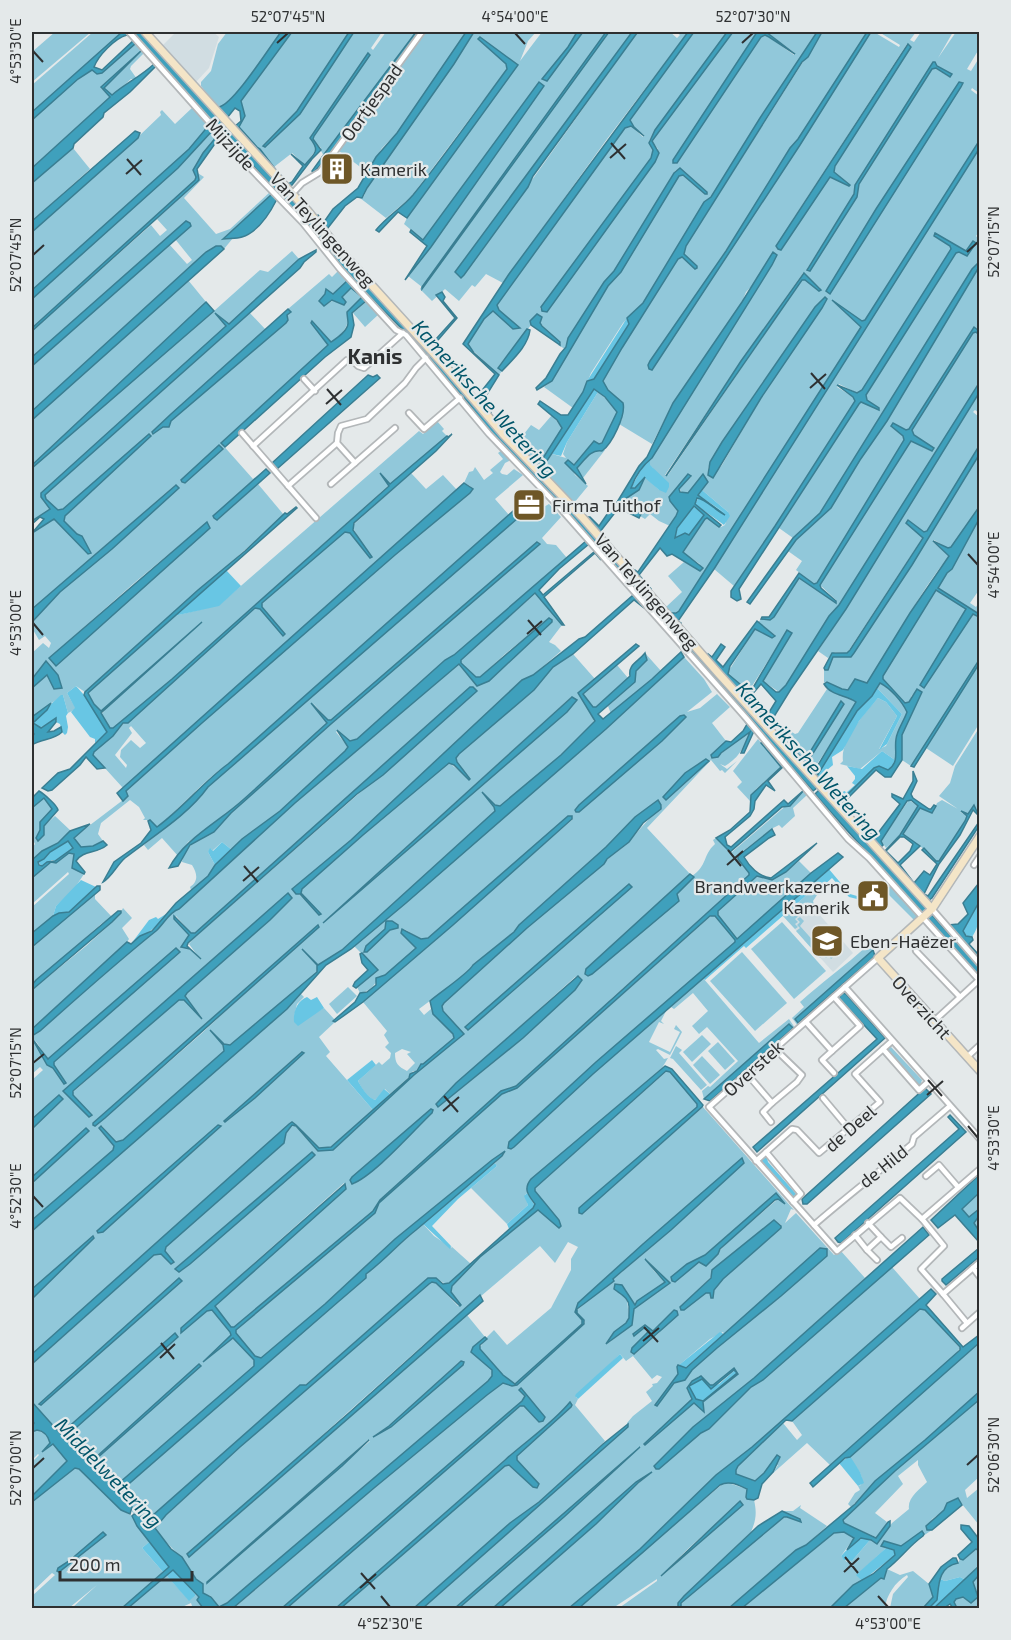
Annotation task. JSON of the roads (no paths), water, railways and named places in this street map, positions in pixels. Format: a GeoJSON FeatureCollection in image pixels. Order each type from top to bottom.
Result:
{"type":"FeatureCollection","features":[{"type":"Feature","properties":{"kind":"street","name":"Mijzijde"},"geometry":{"type":"LineString","coordinates":[[129,32],[250,168],[303,223],[339,269],[396,330],[403,333],[426,358],[489,435],[561,509],[746,718],[848,838],[923,917],[979,981]]}},
{"type":"Feature","properties":{"kind":"street","name":"Van Teylingenweg"},"geometry":{"type":"LineString","coordinates":[[144,32],[292,194],[503,434],[582,517],[721,676],[980,964]]}},
{"type":"Feature","properties":{"kind":"street","name":"Oortjespad"},"geometry":{"type":"LineString","coordinates":[[292,194],[302,183],[320,172],[422,32]]}},
{"type":"Feature","properties":{"kind":"street"},"geometry":{"type":"LineString","coordinates":[[389,321],[397,314]]}},
{"type":"Feature","properties":{"kind":"street"},"geometry":{"type":"LineString","coordinates":[[253,446],[347,360],[352,360],[364,368],[403,333]]}},
{"type":"Feature","properties":{"kind":"street"},"geometry":{"type":"LineString","coordinates":[[288,486],[337,443],[341,426],[367,419],[405,383],[426,358]]}},
{"type":"Feature","properties":{"kind":"street"},"geometry":{"type":"LineString","coordinates":[[304,379],[315,391]]}},
{"type":"Feature","properties":{"kind":"street"},"geometry":{"type":"LineString","coordinates":[[409,413],[424,429],[460,398]]}},
{"type":"Feature","properties":{"kind":"street"},"geometry":{"type":"LineString","coordinates":[[331,484],[395,428]]}},
{"type":"Feature","properties":{"kind":"street"},"geometry":{"type":"LineString","coordinates":[[242,433],[316,518]]}},
{"type":"Feature","properties":{"kind":"street"},"geometry":{"type":"LineString","coordinates":[[337,443],[355,463]]}},
{"type":"Feature","properties":{"kind":"street","name":"Overstek"},"geometry":{"type":"LineString","coordinates":[[855,1235],[837,1251],[709,1107],[932,910],[977,845],[980,836]]}},
{"type":"Feature","properties":{"kind":"street"},"geometry":{"type":"LineString","coordinates":[[974,865],[980,856]]}},
{"type":"Feature","properties":{"kind":"street"},"geometry":{"type":"LineString","coordinates":[[916,951],[960,998]]}},
{"type":"Feature","properties":{"kind":"street","name":"Overzicht"},"geometry":{"type":"LineString","coordinates":[[878,958],[980,1071]]}},
{"type":"Feature","properties":{"kind":"street"},"geometry":{"type":"LineString","coordinates":[[934,1021],[979,981]]}},
{"type":"Feature","properties":{"kind":"street"},"geometry":{"type":"LineString","coordinates":[[845,987],[980,1139]]}},
{"type":"Feature","properties":{"kind":"street"},"geometry":{"type":"LineString","coordinates":[[834,997],[860,1026],[822,1060],[834,1073]]}},
{"type":"Feature","properties":{"kind":"street"},"geometry":{"type":"LineString","coordinates":[[806,1022],[832,1051]]}},
{"type":"Feature","properties":{"kind":"street","name":"de Deel"},"geometry":{"type":"LineString","coordinates":[[756,1161],[794,1128],[817,1153],[821,1153],[880,1102],[855,1074],[892,1041]]}},
{"type":"Feature","properties":{"kind":"street"},"geometry":{"type":"LineString","coordinates":[[967,1057],[980,1045]]}},
{"type":"Feature","properties":{"kind":"street"},"geometry":{"type":"LineString","coordinates":[[771,1122],[763,1112],[802,1075],[775,1049]]}},
{"type":"Feature","properties":{"kind":"street"},"geometry":{"type":"LineString","coordinates":[[883,1049],[919,1090],[928,1082]]}},
{"type":"Feature","properties":{"kind":"street"},"geometry":{"type":"LineString","coordinates":[[747,1074],[772,1104]]}},
{"type":"Feature","properties":{"kind":"street"},"geometry":{"type":"LineString","coordinates":[[823,1098],[849,1129]]}},
{"type":"Feature","properties":{"kind":"street","name":"de Hild"},"geometry":{"type":"LineString","coordinates":[[814,1225],[912,1143],[914,1137],[950,1106]]}},
{"type":"Feature","properties":{"kind":"street"},"geometry":{"type":"LineString","coordinates":[[766,1152],[801,1194],[793,1202]]}},
{"type":"Feature","properties":{"kind":"street"},"geometry":{"type":"LineString","coordinates":[[926,1176],[939,1166],[958,1187]]}},
{"type":"Feature","properties":{"kind":"street"},"geometry":{"type":"LineString","coordinates":[[922,1219],[980,1169]]}},
{"type":"Feature","properties":{"kind":"street"},"geometry":{"type":"LineString","coordinates":[[877,1260],[855,1235],[868,1223],[875,1221],[900,1198],[922,1219],[944,1246],[921,1269],[943,1294],[964,1325],[980,1312]]}},
{"type":"Feature","properties":{"kind":"street"},"geometry":{"type":"LineString","coordinates":[[868,1223],[891,1247],[902,1238]]}},
{"type":"Feature","properties":{"kind":"street"},"geometry":{"type":"LineString","coordinates":[[867,1250],[881,1237]]}},
{"type":"Feature","properties":{"kind":"street"},"geometry":{"type":"LineString","coordinates":[[943,1294],[980,1262]]}},
{"type":"Feature","properties":{"kind":"street"},"geometry":{"type":"LineString","coordinates":[[973,1269],[980,1276]]}},
{"type":"Feature","properties":{"kind":"place","name":"Kamerik"},"geometry":{"type":"Point","coordinates":[337,169]}},
{"type":"Feature","properties":{"kind":"place","name":"Firma Tuithof"},"geometry":{"type":"Point","coordinates":[529,505]}},
{"type":"Feature","properties":{"kind":"place","name":"Brandweerkazerne Kamerik"},"geometry":{"type":"Point","coordinates":[873,896]}},
{"type":"Feature","properties":{"kind":"place","name":"Eben-Haëzer"},"geometry":{"type":"Point","coordinates":[827,941]}},
{"type":"Feature","properties":{"kind":"district","name":"Kanis"},"geometry":{"type":"Point","coordinates":[375,355]}},
{"type":"Feature","properties":{"kind":"water label","name":"Kameriksche Wetering"},"geometry":{"type":"Point","coordinates":[485,398]}},
{"type":"Feature","properties":{"kind":"water label","name":"Kameriksche Wetering"},"geometry":{"type":"Point","coordinates":[809,760]}},
{"type":"Feature","properties":{"kind":"water label","name":"Middelwetering"},"geometry":{"type":"Point","coordinates":[109,1472]}}]}
